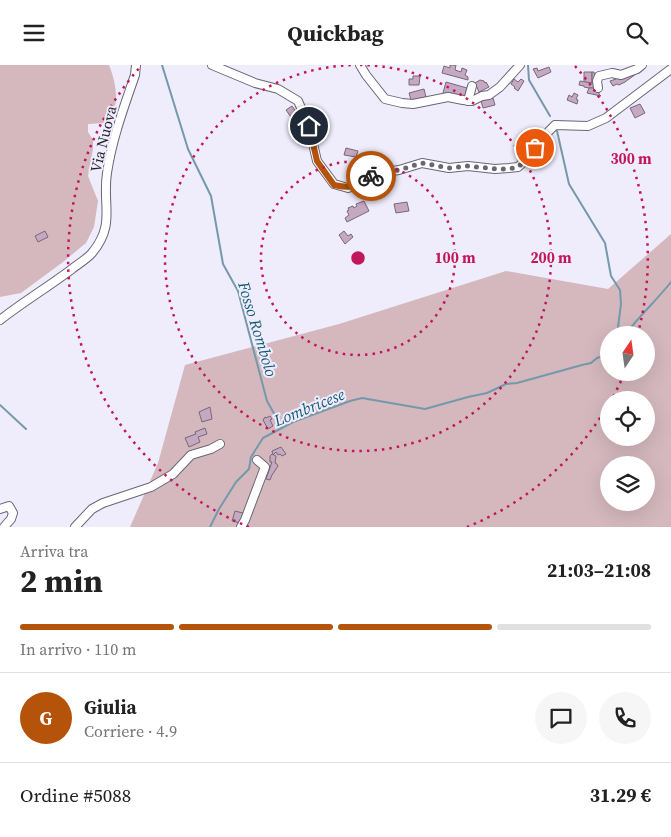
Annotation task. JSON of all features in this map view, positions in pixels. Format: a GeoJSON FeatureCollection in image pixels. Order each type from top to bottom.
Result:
{"type":"FeatureCollection","features":[{"type":"Feature","properties":{"kind":"street","name":"Via Nuova"},"geometry":{"type":"LineString","coordinates":[[0,320],[24,301],[59,279],[91,255],[103,238],[107,222],[106,175],[115,134],[135,75],[136,65]]}},
{"type":"Feature","properties":{"kind":"street"},"geometry":{"type":"LineString","coordinates":[[212,65],[255,83],[278,89],[298,101],[309,126],[317,161],[334,185],[348,188],[360,185],[374,174],[399,170],[422,163],[449,168],[468,166],[509,169],[518,167],[528,158],[555,125],[588,126],[606,118],[671,69]]}},
{"type":"Feature","properties":{"kind":"street"},"geometry":{"type":"LineString","coordinates":[[360,65],[385,99],[414,104],[448,97],[472,101],[489,95],[500,87],[520,65]]}},
{"type":"Feature","properties":{"kind":"street"},"geometry":{"type":"LineString","coordinates":[[598,88],[597,81],[599,76],[612,73],[621,75],[629,68],[637,69],[642,65]]}},
{"type":"Feature","properties":{"kind":"street"},"geometry":{"type":"LineString","coordinates":[[468,101],[472,86]]}},
{"type":"Feature","properties":{"kind":"street"},"geometry":{"type":"LineString","coordinates":[[75,527],[92,509],[103,503],[151,487],[173,474],[191,455],[220,444]]}},
{"type":"Feature","properties":{"kind":"street"},"geometry":{"type":"LineString","coordinates":[[240,527],[245,520],[265,467],[257,460]]}},
{"type":"Feature","properties":{"kind":"street"},"geometry":{"type":"LineString","coordinates":[[0,509],[9,506],[13,513],[4,527]]}},
{"type":"Feature","properties":{"kind":"shaded area"},"geometry":{"type":"Polygon","coordinates":[[[0,65],[109,65],[114,81],[116,99],[114,109],[105,123],[88,124],[88,132],[93,140],[93,149],[88,176],[98,201],[94,227],[86,243],[21,293],[0,297],[0,65]]]}},
{"type":"Feature","properties":{"kind":"shaded area"},"geometry":{"type":"Polygon","coordinates":[[[671,234],[671,527],[130,527],[158,463],[185,365],[339,324],[506,271],[608,289],[671,234]]]}},
{"type":"Feature","properties":{"kind":"building"},"geometry":{"type":"Polygon","coordinates":[[[450,65],[456,65],[455,70],[461,72],[462,68],[467,70],[465,75],[468,77],[468,80],[442,73],[444,66],[450,68],[450,65]]]}},
{"type":"Feature","properties":{"kind":"building"},"geometry":{"type":"Polygon","coordinates":[[[549,67],[551,72],[538,78],[533,69],[537,68],[538,71],[549,67]]]}},
{"type":"Feature","properties":{"kind":"building"},"geometry":{"type":"Polygon","coordinates":[[[634,70],[636,74],[625,82],[613,86],[611,83],[610,81],[616,79],[616,76],[634,70]]]}},
{"type":"Feature","properties":{"kind":"building"},"geometry":{"type":"Polygon","coordinates":[[[584,72],[592,72],[592,83],[584,82],[584,72]]]}},
{"type":"Feature","properties":{"kind":"building"},"geometry":{"type":"Polygon","coordinates":[[[592,72],[594,72],[597,88],[579,85],[580,81],[592,83],[592,72]]]}},
{"type":"Feature","properties":{"kind":"building"},"geometry":{"type":"Polygon","coordinates":[[[413,76],[420,76],[419,85],[409,85],[409,79],[413,79],[413,76]]]}},
{"type":"Feature","properties":{"kind":"building"},"geometry":{"type":"Polygon","coordinates":[[[514,79],[518,82],[521,79],[524,81],[518,91],[511,84],[514,79]]]}},
{"type":"Feature","properties":{"kind":"building"},"geometry":{"type":"Polygon","coordinates":[[[480,80],[486,82],[489,87],[479,92],[475,83],[480,80]]]}},
{"type":"Feature","properties":{"kind":"building"},"geometry":{"type":"Polygon","coordinates":[[[446,82],[467,88],[464,99],[443,93],[446,82]]]}},
{"type":"Feature","properties":{"kind":"building"},"geometry":{"type":"Polygon","coordinates":[[[589,88],[599,89],[601,96],[587,93],[589,88]]]}},
{"type":"Feature","properties":{"kind":"building"},"geometry":{"type":"Polygon","coordinates":[[[424,89],[426,97],[411,100],[409,93],[424,89]]]}},
{"type":"Feature","properties":{"kind":"building"},"geometry":{"type":"Polygon","coordinates":[[[574,93],[578,95],[576,99],[578,100],[577,104],[567,100],[569,95],[572,97],[574,93]]]}},
{"type":"Feature","properties":{"kind":"building"},"geometry":{"type":"Polygon","coordinates":[[[493,98],[495,105],[483,108],[481,101],[493,98]]]}},
{"type":"Feature","properties":{"kind":"building"},"geometry":{"type":"Polygon","coordinates":[[[640,104],[645,113],[635,118],[630,108],[640,104]]]}},
{"type":"Feature","properties":{"kind":"building"},"geometry":{"type":"Polygon","coordinates":[[[292,106],[299,116],[293,120],[286,110],[292,106]]]}},
{"type":"Feature","properties":{"kind":"building"},"geometry":{"type":"Polygon","coordinates":[[[346,148],[358,151],[356,157],[344,155],[346,148]]]}},
{"type":"Feature","properties":{"kind":"building"},"geometry":{"type":"Polygon","coordinates":[[[364,201],[369,211],[347,222],[345,218],[349,215],[348,208],[353,206],[354,208],[357,206],[356,204],[364,201]]]}},
{"type":"Feature","properties":{"kind":"building"},"geometry":{"type":"Polygon","coordinates":[[[407,202],[409,211],[396,213],[394,204],[407,202]]]}},
{"type":"Feature","properties":{"kind":"building"},"geometry":{"type":"Polygon","coordinates":[[[45,231],[48,237],[38,242],[35,236],[45,231]]]}},
{"type":"Feature","properties":{"kind":"building"},"geometry":{"type":"Polygon","coordinates":[[[344,231],[348,236],[351,234],[353,237],[345,244],[339,235],[344,231]]]}},
{"type":"Feature","properties":{"kind":"building"},"geometry":{"type":"Polygon","coordinates":[[[210,407],[212,419],[202,422],[199,412],[210,407]]]}},
{"type":"Feature","properties":{"kind":"building"},"geometry":{"type":"Polygon","coordinates":[[[270,416],[273,426],[268,429],[263,420],[270,416]]]}},
{"type":"Feature","properties":{"kind":"building"},"geometry":{"type":"Polygon","coordinates":[[[205,428],[207,434],[198,437],[200,442],[189,447],[185,438],[205,428]]]}},
{"type":"Feature","properties":{"kind":"building"},"geometry":{"type":"Polygon","coordinates":[[[281,447],[286,454],[282,456],[276,452],[273,455],[272,451],[281,447]]]}},
{"type":"Feature","properties":{"kind":"building"},"geometry":{"type":"Polygon","coordinates":[[[272,454],[276,456],[275,463],[278,466],[270,480],[266,479],[272,462],[270,462],[270,456],[272,454]]]}},
{"type":"Feature","properties":{"kind":"building"},"geometry":{"type":"Polygon","coordinates":[[[235,511],[243,513],[240,523],[232,521],[235,511]]]}},
{"type":"Feature","properties":{"kind":"waterway","name":"Fosso Rombolo"},"geometry":{"type":"LineString","coordinates":[[162,65],[188,149],[211,196],[223,264],[238,291],[267,401],[282,428]]}},
{"type":"Feature","properties":{"kind":"waterway"},"geometry":{"type":"LineString","coordinates":[[528,65],[529,80],[550,116]]}},
{"type":"Feature","properties":{"kind":"waterway"},"geometry":{"type":"LineString","coordinates":[[557,131],[569,184],[605,243],[611,276],[620,290],[621,304],[618,326]]}},
{"type":"Feature","properties":{"kind":"waterway","name":"Lombricese"},"geometry":{"type":"LineString","coordinates":[[632,326],[671,282]]}},
{"type":"Feature","properties":{"kind":"waterway","name":"Lombricese"},"geometry":{"type":"LineString","coordinates":[[210,527],[236,482],[249,469],[251,457],[263,438],[293,422],[362,398],[425,409],[487,393],[506,384],[517,383],[591,363],[600,357]]}},
{"type":"Feature","properties":{"kind":"waterway"},"geometry":{"type":"LineString","coordinates":[[0,405],[26,429]]}},
{"type":"Feature","properties":{"kind":"way so far"},"geometry":{"type":"LineString","coordinates":[[371,176],[422,163],[449,168],[468,166],[509,169],[518,167],[535,148]]}},
{"type":"Feature","properties":{"kind":"route"},"geometry":{"type":"LineString","coordinates":[[309,126],[317,161],[334,185],[348,188],[360,185],[371,176]]}}]}
